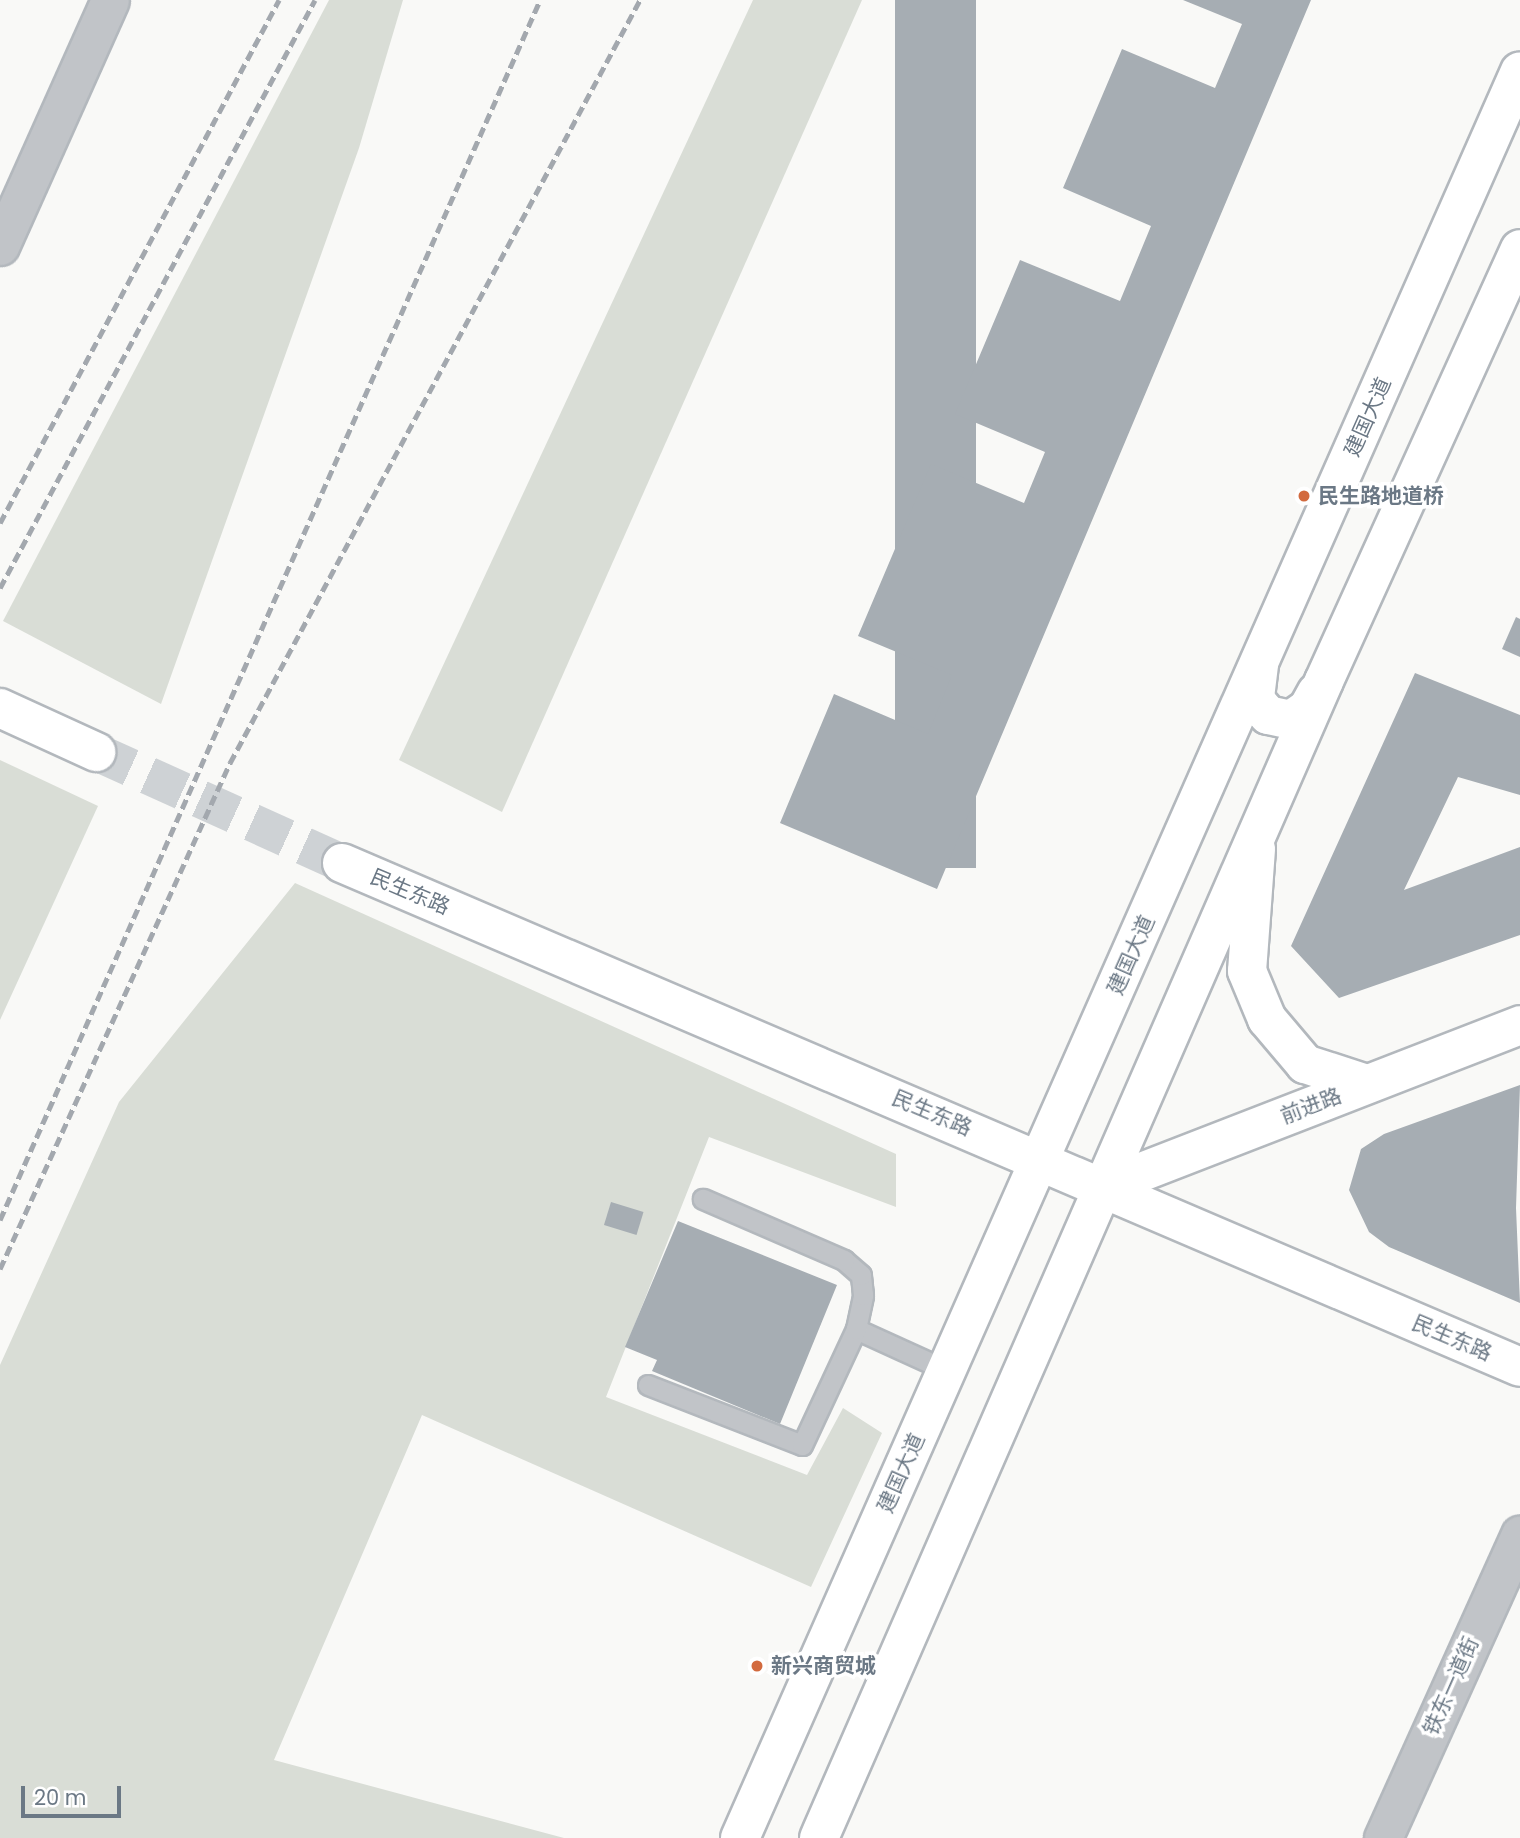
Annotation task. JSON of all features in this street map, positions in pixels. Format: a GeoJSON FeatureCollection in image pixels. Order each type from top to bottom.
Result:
{"type":"FeatureCollection","features":[{"type":"Feature","properties":{"kind":"main road","name":"建国大道"},"geometry":{"type":"LineString","coordinates":[[740,1838],[1520,71]]}},
{"type":"Feature","properties":{"kind":"main road"},"geometry":{"type":"LineString","coordinates":[[819,1838],[1256,843],[1324,681],[1520,248]]}},
{"type":"Feature","properties":{"kind":"main road"},"geometry":{"type":"LineString","coordinates":[[1260,663],[1255,700],[1268,715],[1291,720],[1308,708],[1324,681]]}},
{"type":"Feature","properties":{"kind":"main road"},"geometry":{"type":"LineString","coordinates":[[0,708],[96,752]]}},
{"type":"Feature","properties":{"kind":"main road"},"geometry":{"type":"LineString","coordinates":[[1256,843],[1247,971],[1267,1019],[1305,1064],[1367,1084]]}},
{"type":"Feature","properties":{"kind":"main road","name":"民生东路"},"geometry":{"type":"LineString","coordinates":[[342,863],[1042,1159],[1520,1367]]}},
{"type":"Feature","properties":{"kind":"main road","name":"前进路"},"geometry":{"type":"LineString","coordinates":[[1103,1187],[1520,1025]]}},
{"type":"Feature","properties":{"kind":"street"},"geometry":{"type":"LineString","coordinates":[[0,246],[110,0]]}},
{"type":"Feature","properties":{"kind":"street","name":"铁东一道街"},"geometry":{"type":"LineString","coordinates":[[1383,1838],[1520,1534]]}},
{"type":"Feature","properties":{"kind":"lane"},"geometry":{"type":"LineString","coordinates":[[648,1385],[802,1445],[856,1329],[863,1295],[861,1275],[844,1260],[703,1199]]}},
{"type":"Feature","properties":{"kind":"lane"},"geometry":{"type":"LineString","coordinates":[[856,1329],[946,1370]]}},
{"type":"Feature","properties":{"kind":"shaded area"},"geometry":{"type":"Polygon","coordinates":[[[329,0],[403,0],[359,148],[161,704],[3,621],[329,0]]]}},
{"type":"Feature","properties":{"kind":"shaded area"},"geometry":{"type":"Polygon","coordinates":[[[753,0],[862,0],[502,812],[399,760],[753,0]]]}},
{"type":"Feature","properties":{"kind":"shaded area"},"geometry":{"type":"Polygon","coordinates":[[[0,760],[98,806],[0,1020],[0,760]]]}},
{"type":"Feature","properties":{"kind":"shaded area"},"geometry":{"type":"Polygon","coordinates":[[[295,883],[896,1154],[896,1207],[709,1137],[606,1397],[807,1475],[843,1408],[882,1433],[811,1587],[422,1415],[274,1760],[564,1838],[0,1838],[0,1365],[119,1102],[295,883]]]}},
{"type":"Feature","properties":{"kind":"building"},"geometry":{"type":"Polygon","coordinates":[[[895,0],[976,0],[976,868],[895,868],[895,0]]]}},
{"type":"Feature","properties":{"kind":"building"},"geometry":{"type":"Polygon","coordinates":[[[1183,0],[1311,0],[937,889],[780,823],[834,694],[928,734],[952,675],[858,636],[931,464],[1024,503],[1045,452],[955,414],[1020,260],[1120,301],[1151,226],[1063,188],[1122,49],[1215,88],[1242,24],[1183,0]]]}},
{"type":"Feature","properties":{"kind":"building"},"geometry":{"type":"Polygon","coordinates":[[[1516,617],[1520,619],[1520,657],[1502,649],[1516,617]]]}},
{"type":"Feature","properties":{"kind":"building"},"geometry":{"type":"Polygon","coordinates":[[[1415,673],[1520,715],[1520,795],[1458,777],[1404,890],[1520,847],[1520,935],[1339,998],[1291,946],[1415,673]]]}},
{"type":"Feature","properties":{"kind":"building"},"geometry":{"type":"Polygon","coordinates":[[[1520,1085],[1516,1208],[1520,1303],[1389,1247],[1369,1232],[1349,1190],[1361,1149],[1384,1134],[1520,1085]]]}},
{"type":"Feature","properties":{"kind":"building"},"geometry":{"type":"Polygon","coordinates":[[[611,1202],[644,1212],[636,1235],[604,1225],[611,1202]]]}},
{"type":"Feature","properties":{"kind":"building"},"geometry":{"type":"Polygon","coordinates":[[[678,1221],[837,1285],[780,1424],[652,1371],[657,1360],[625,1347],[678,1221]]]}},
{"type":"Feature","properties":{"kind":"tunnel"},"geometry":{"type":"LineString","coordinates":[[96,752],[342,863]]}},
{"type":"Feature","properties":{"kind":"railway"},"geometry":{"type":"LineString","coordinates":[[0,523],[279,0]]}},
{"type":"Feature","properties":{"kind":"railway"},"geometry":{"type":"LineString","coordinates":[[0,588],[315,0]]}},
{"type":"Feature","properties":{"kind":"railway"},"geometry":{"type":"LineString","coordinates":[[0,1220],[540,0]]}},
{"type":"Feature","properties":{"kind":"railway"},"geometry":{"type":"LineString","coordinates":[[0,1269],[230,763],[640,0]]}},
{"type":"Feature","properties":{"kind":"place","name":"民生路地道桥"},"geometry":{"type":"Point","coordinates":[1304,496]}},
{"type":"Feature","properties":{"kind":"place","name":"新兴商贸城"},"geometry":{"type":"Point","coordinates":[757,1666]}}]}
